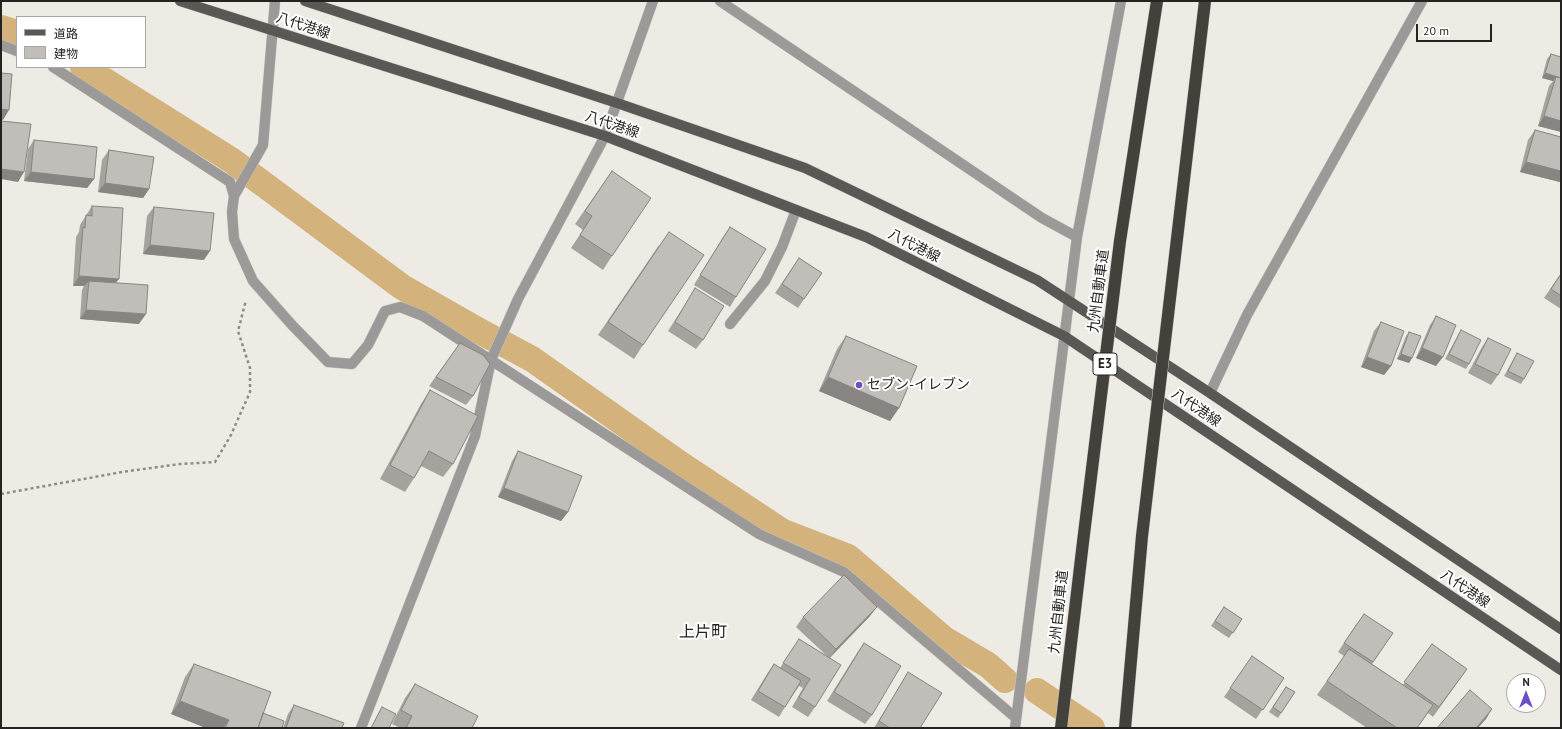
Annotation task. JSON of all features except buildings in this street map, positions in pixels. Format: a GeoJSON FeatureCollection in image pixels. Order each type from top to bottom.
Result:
{"type":"FeatureCollection","features":[{"type":"Feature","properties":{"kind":"highway","name":"九州自動車道"},"geometry":{"type":"LineString","coordinates":[[1061,728],[1120,241],[1157,1]]}},
{"type":"Feature","properties":{"kind":"highway"},"geometry":{"type":"LineString","coordinates":[[1125,728],[1142,536],[1205,1]]}},
{"type":"Feature","properties":{"kind":"main road","name":"八代港線"},"geometry":{"type":"LineString","coordinates":[[180,1],[605,136],[866,237],[1064,336],[1561,670]]}},
{"type":"Feature","properties":{"kind":"main road","name":"八代港線"},"geometry":{"type":"LineString","coordinates":[[305,1],[617,103],[805,168],[1037,280],[1210,393],[1561,629]]}},
{"type":"Feature","properties":{"kind":"street"},"geometry":{"type":"LineString","coordinates":[[275,1],[263,145],[235,195],[232,212],[234,239],[253,281],[292,325],[328,362],[352,364],[368,345],[385,311],[400,308],[423,316],[759,534],[844,572],[1016,723]]}},
{"type":"Feature","properties":{"kind":"street"},"geometry":{"type":"LineString","coordinates":[[361,728],[475,436],[491,360],[518,299],[605,136],[653,1]]}},
{"type":"Feature","properties":{"kind":"street"},"geometry":{"type":"LineString","coordinates":[[720,1],[1042,218],[1077,237]]}},
{"type":"Feature","properties":{"kind":"street"},"geometry":{"type":"LineString","coordinates":[[1016,723],[1077,237],[1121,1]]}},
{"type":"Feature","properties":{"kind":"street"},"geometry":{"type":"LineString","coordinates":[[1210,393],[1247,315],[1422,1]]}},
{"type":"Feature","properties":{"kind":"street"},"geometry":{"type":"LineString","coordinates":[[1,45],[16,51]]}},
{"type":"Feature","properties":{"kind":"street"},"geometry":{"type":"LineString","coordinates":[[55,68],[230,182],[235,195]]}},
{"type":"Feature","properties":{"kind":"street"},"geometry":{"type":"LineString","coordinates":[[730,324],[765,281],[782,248],[796,210]]}},
{"type":"Feature","properties":{"kind":"path"},"geometry":{"type":"LineString","coordinates":[[1,494],[122,472],[180,464],[215,462],[231,435],[250,392],[250,368],[238,331],[246,298],[253,281]]}},
{"type":"Feature","properties":{"kind":"waterway"},"geometry":{"type":"LineString","coordinates":[[1,28],[16,33]]}},
{"type":"Feature","properties":{"kind":"waterway"},"geometry":{"type":"LineString","coordinates":[[85,68],[231,160],[402,287],[532,359],[679,463],[783,532],[848,557],[944,639],[988,665],[1005,680]]}},
{"type":"Feature","properties":{"kind":"waterway"},"geometry":{"type":"LineString","coordinates":[[1037,691],[1092,728]]}},
{"type":"Feature","properties":{"kind":"place","name":"セブン-イレブン"},"geometry":{"type":"Point","coordinates":[859,385]}},
{"type":"Feature","properties":{"kind":"district","name":"上片町"},"geometry":{"type":"Point","coordinates":[703,632]}}]}
